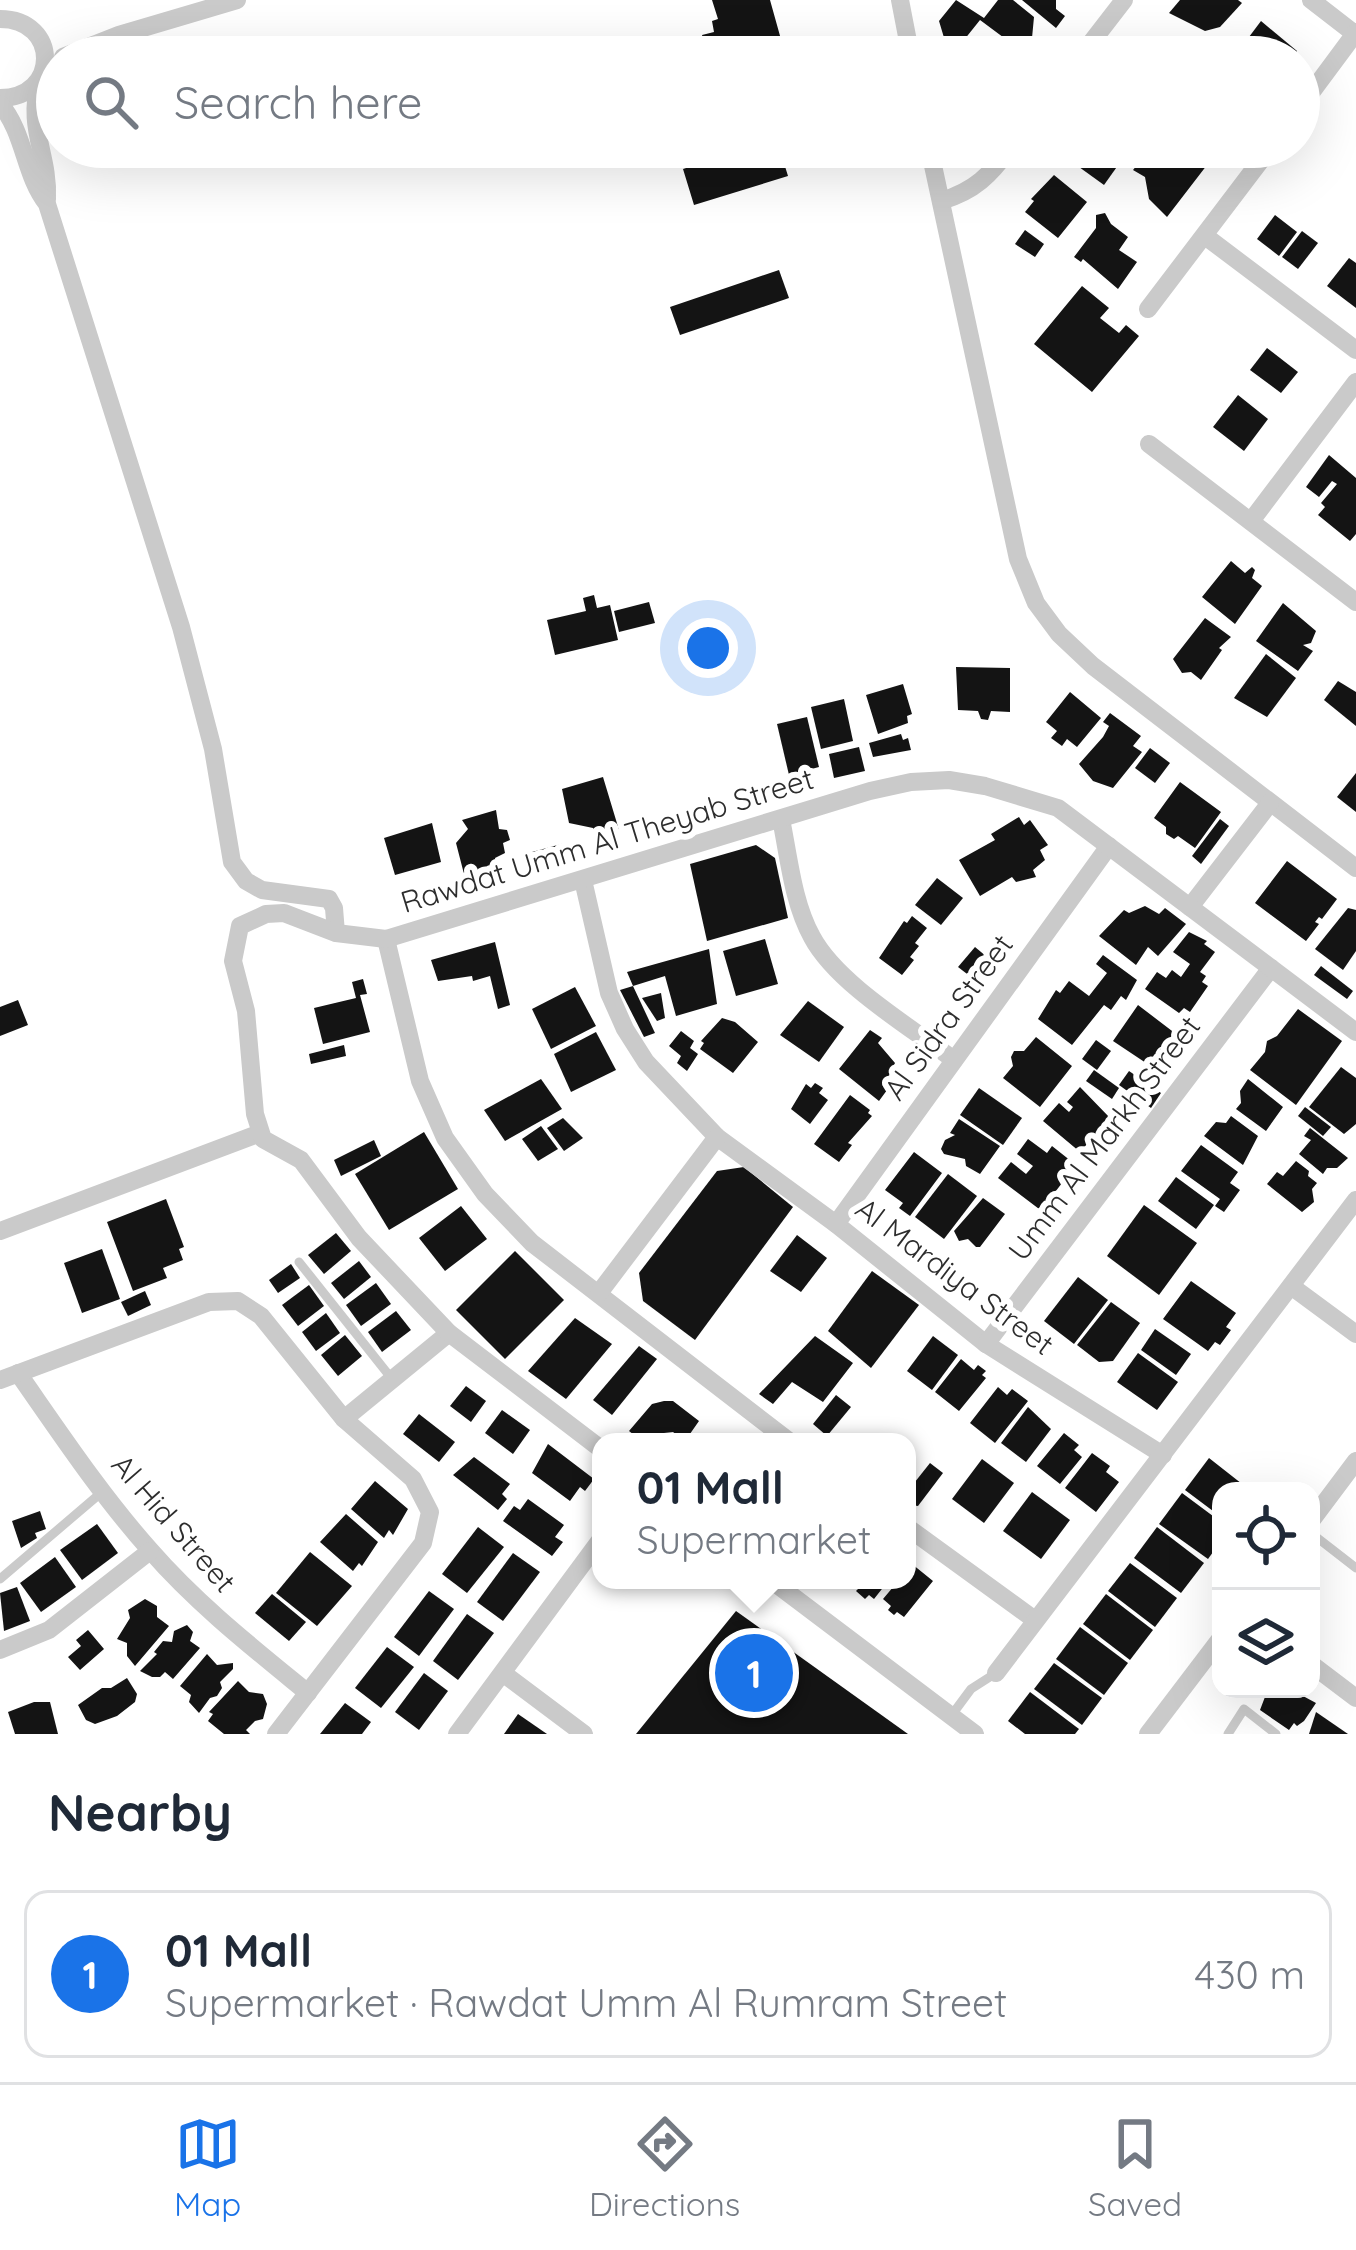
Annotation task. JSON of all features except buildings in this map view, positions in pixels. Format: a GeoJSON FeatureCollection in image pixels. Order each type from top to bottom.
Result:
{"type":"FeatureCollection","features":[{"type":"Feature","properties":{"kind":"street"},"geometry":{"type":"LineString","coordinates":[[0,0],[9,20],[36,37]]}},
{"type":"Feature","properties":{"kind":"street"},"geometry":{"type":"LineString","coordinates":[[117,36],[237,0]]}},
{"type":"Feature","properties":{"kind":"street"},"geometry":{"type":"LineString","coordinates":[[900,0],[907,36]]}},
{"type":"Feature","properties":{"kind":"street"},"geometry":{"type":"LineString","coordinates":[[1096,36],[1124,0]]}},
{"type":"Feature","properties":{"kind":"street"},"geometry":{"type":"LineString","coordinates":[[1312,0],[1355,33],[1320,80]]}},
{"type":"Feature","properties":{"kind":"street"},"geometry":{"type":"LineString","coordinates":[[36,80],[21,95],[0,101],[19,133],[47,203],[182,627],[212,749],[232,862],[246,881],[262,890],[329,899],[336,933]]}},
{"type":"Feature","properties":{"kind":"street"},"geometry":{"type":"LineString","coordinates":[[45,168],[47,203]]}},
{"type":"Feature","properties":{"kind":"street"},"geometry":{"type":"LineString","coordinates":[[933,168],[1005,513],[1036,603],[1059,634],[1093,666],[1356,868]]}},
{"type":"Feature","properties":{"kind":"street"},"geometry":{"type":"LineString","coordinates":[[940,201],[985,182],[996,168]]}},
{"type":"Feature","properties":{"kind":"street"},"geometry":{"type":"LineString","coordinates":[[1148,309],[1255,168]]}},
{"type":"Feature","properties":{"kind":"street"},"geometry":{"type":"LineString","coordinates":[[1205,236],[1356,350]]}},
{"type":"Feature","properties":{"kind":"street"},"geometry":{"type":"LineString","coordinates":[[1251,521],[1356,382]]}},
{"type":"Feature","properties":{"kind":"street"},"geometry":{"type":"LineString","coordinates":[[1150,444],[1356,602]]}},
{"type":"Feature","properties":{"kind":"street","name":"Rawdat Umm Al Theyab Street"},"geometry":{"type":"LineString","coordinates":[[778,1433],[532,1243],[485,1194],[445,1138],[415,1063],[386,939],[870,791],[949,780],[1058,808],[1356,1032]]}},
{"type":"Feature","properties":{"kind":"street"},"geometry":{"type":"LineString","coordinates":[[1190,907],[1270,802]]}},
{"type":"Feature","properties":{"kind":"street"},"geometry":{"type":"LineString","coordinates":[[781,819],[803,919],[814,942],[859,987],[954,1060]]}},
{"type":"Feature","properties":{"kind":"street","name":"Al Sidra Street"},"geometry":{"type":"LineString","coordinates":[[836,1224],[1109,846]]}},
{"type":"Feature","properties":{"kind":"street","name":"Al Mardiya Street"},"geometry":{"type":"LineString","coordinates":[[583,880],[609,993],[625,1029],[646,1061],[716,1137],[836,1224],[986,1344],[1163,1455]]}},
{"type":"Feature","properties":{"kind":"street"},"geometry":{"type":"LineString","coordinates":[[386,939],[336,933],[294,915],[275,913],[248,921],[236,934],[233,961],[249,1031],[260,1133],[268,1145],[301,1160],[359,1238],[448,1333],[592,1443]]}},
{"type":"Feature","properties":{"kind":"street","name":"Umm Al Markh Street"},"geometry":{"type":"LineString","coordinates":[[986,1344],[1271,968]]}},
{"type":"Feature","properties":{"kind":"street"},"geometry":{"type":"LineString","coordinates":[[0,1231],[260,1133]]}},
{"type":"Feature","properties":{"kind":"street"},"geometry":{"type":"LineString","coordinates":[[599,1293],[716,1137]]}},
{"type":"Feature","properties":{"kind":"street"},"geometry":{"type":"LineString","coordinates":[[996,1673],[1356,1201]]}},
{"type":"Feature","properties":{"kind":"street"},"geometry":{"type":"LineString","coordinates":[[1291,1286],[1356,1334]]}},
{"type":"Feature","properties":{"kind":"street"},"geometry":{"type":"LineString","coordinates":[[9,1376],[208,1302],[238,1301],[261,1316],[344,1420],[413,1479],[430,1512],[423,1543],[276,1734]]}},
{"type":"Feature","properties":{"kind":"street"},"geometry":{"type":"LineString","coordinates":[[344,1420],[448,1333]]}},
{"type":"Feature","properties":{"kind":"street","name":"Al Hid Street"},"geometry":{"type":"LineString","coordinates":[[9,1376],[150,1551],[222,1622],[308,1693]]}},
{"type":"Feature","properties":{"kind":"street"},"geometry":{"type":"LineString","coordinates":[[1320,1509],[1356,1461]]}},
{"type":"Feature","properties":{"kind":"street"},"geometry":{"type":"LineString","coordinates":[[916,1534],[1035,1620]]}},
{"type":"Feature","properties":{"kind":"street"},"geometry":{"type":"LineString","coordinates":[[0,1650],[49,1630],[150,1551]]}},
{"type":"Feature","properties":{"kind":"street"},"geometry":{"type":"LineString","coordinates":[[457,1734],[592,1552]]}},
{"type":"Feature","properties":{"kind":"street"},"geometry":{"type":"LineString","coordinates":[[783,1589],[975,1734]]}},
{"type":"Feature","properties":{"kind":"street"},"geometry":{"type":"LineString","coordinates":[[1148,1734],[1212,1650]]}},
{"type":"Feature","properties":{"kind":"street"},"geometry":{"type":"LineString","coordinates":[[1320,1671],[1356,1698]]}},
{"type":"Feature","properties":{"kind":"street"},"geometry":{"type":"LineString","coordinates":[[504,1674],[584,1734]]}},
{"type":"Feature","properties":{"kind":"lane"},"geometry":{"type":"LineString","coordinates":[[299,1262],[392,1379]]}},
{"type":"Feature","properties":{"kind":"lane"},"geometry":{"type":"LineString","coordinates":[[0,1579],[102,1492]]}},
{"type":"Feature","properties":{"kind":"lane"},"geometry":{"type":"LineString","coordinates":[[1320,1540],[1356,1568]]}},
{"type":"Feature","properties":{"kind":"lane"},"geometry":{"type":"LineString","coordinates":[[951,1716],[971,1689],[996,1673]]}},
{"type":"Feature","properties":{"kind":"lane"},"geometry":{"type":"LineString","coordinates":[[1228,1734],[1244,1709],[1276,1734]]}},
{"type":"Feature","properties":{"kind":"place","name":"01 Mall"},"geometry":{"type":"Point","coordinates":[754,1673]}}]}
